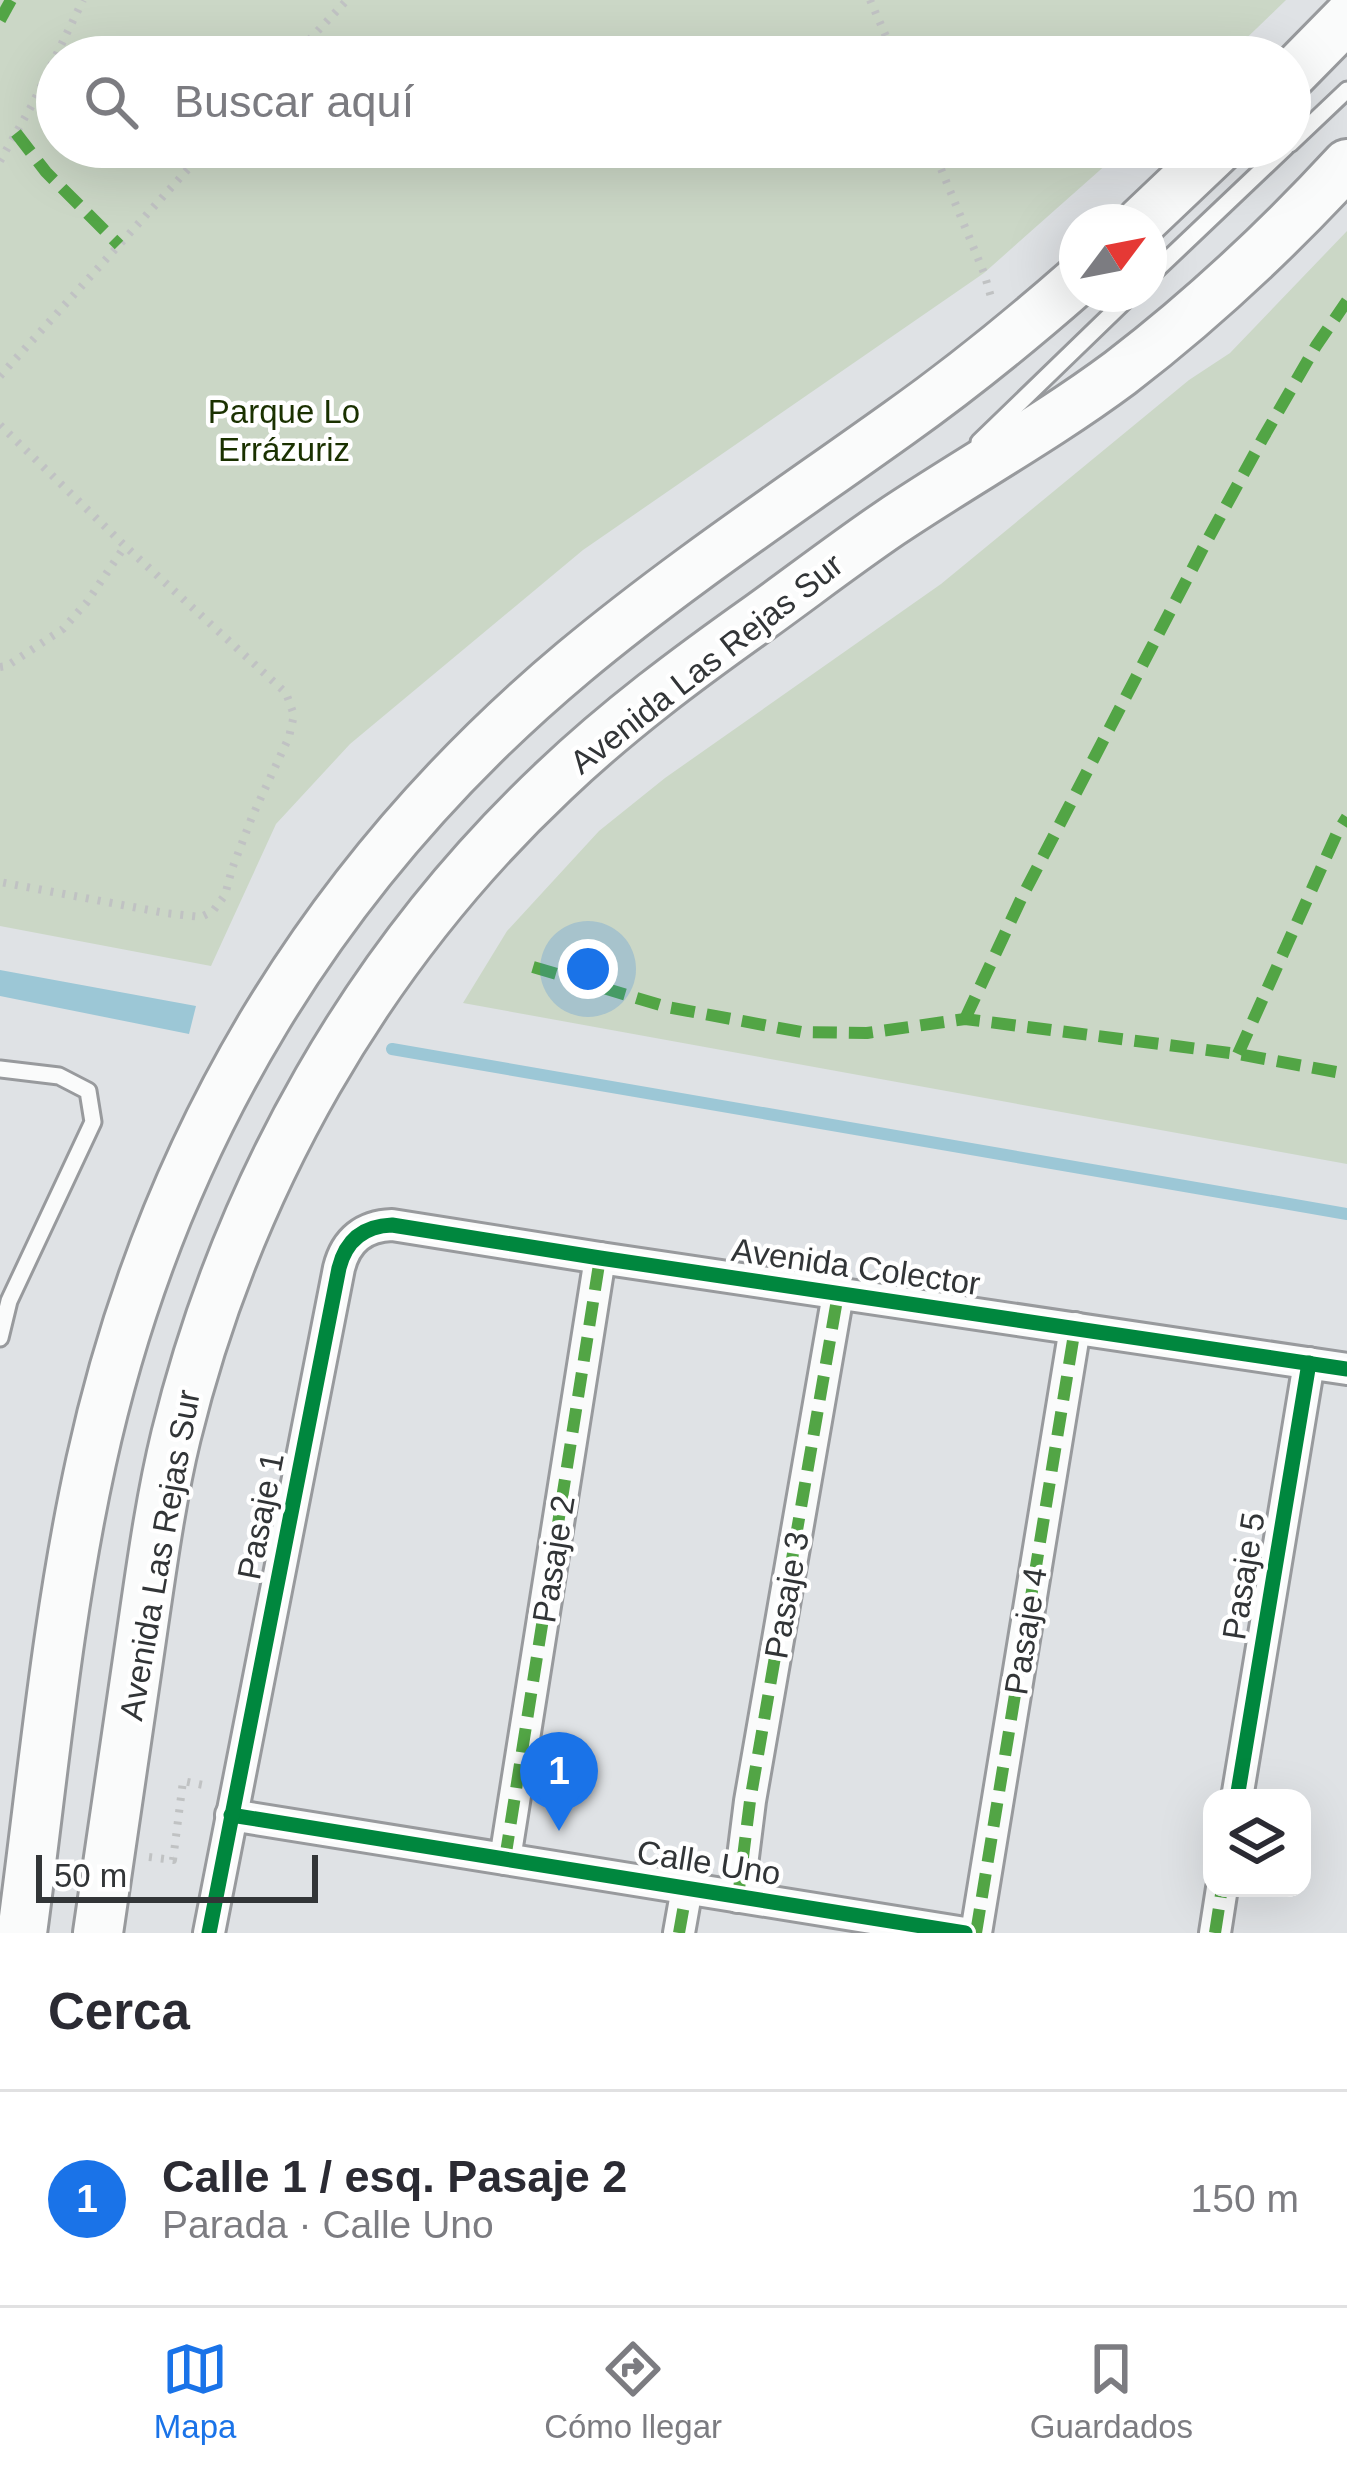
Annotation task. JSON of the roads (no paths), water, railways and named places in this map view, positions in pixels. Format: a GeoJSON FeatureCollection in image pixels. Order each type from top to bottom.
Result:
{"type":"FeatureCollection","features":[{"type":"Feature","properties":{"kind":"main road"},"geometry":{"type":"LineString","coordinates":[[1311,55],[1347,18]]}},
{"type":"Feature","properties":{"kind":"main road","name":"Avenida Las Rejas Sur"},"geometry":{"type":"LineString","coordinates":[[98,1933],[160,1511],[195,1366],[274,1160],[360,1012],[441,902],[552,782],[664,686],[893,521],[1003,453],[1135,361],[1224,287],[1347,164]]}},
{"type":"Feature","properties":{"kind":"main road"},"geometry":{"type":"LineString","coordinates":[[1160,204],[1198,168]]}},
{"type":"Feature","properties":{"kind":"main road"},"geometry":{"type":"LineString","coordinates":[[22,1933],[76,1540],[110,1384],[148,1268],[193,1154],[227,1081],[274,1002],[382,853],[507,721],[593,647],[938,394],[1059,296]]}},
{"type":"Feature","properties":{"kind":"street","name":"Avenida Colector"},"geometry":{"type":"LineString","coordinates":[[359,1234],[392,1225],[1347,1369]]}},
{"type":"Feature","properties":{"kind":"street","name":"Pasaje 1"},"geometry":{"type":"LineString","coordinates":[[209,1933],[339,1268],[359,1234]]}},
{"type":"Feature","properties":{"kind":"street","name":"Pasaje 2"},"geometry":{"type":"LineString","coordinates":[[505,1859],[600,1258]]}},
{"type":"Feature","properties":{"kind":"street","name":"Pasaje 3"},"geometry":{"type":"LineString","coordinates":[[739,1897],[750,1801],[838,1294]]}},
{"type":"Feature","properties":{"kind":"street","name":"Pasaje 4"},"geometry":{"type":"LineString","coordinates":[[976,1933],[1075,1328]]}},
{"type":"Feature","properties":{"kind":"street","name":"Pasaje 5"},"geometry":{"type":"LineString","coordinates":[[1238,1789],[1309,1364]]}},
{"type":"Feature","properties":{"kind":"street","name":"Calle Uno"},"geometry":{"type":"LineString","coordinates":[[232,1815],[964,1933]]}},
{"type":"Feature","properties":{"kind":"street"},"geometry":{"type":"LineString","coordinates":[[679,1933],[687,1888]]}},
{"type":"Feature","properties":{"kind":"street"},"geometry":{"type":"LineString","coordinates":[[1215,1933],[1221,1897]]}},
{"type":"Feature","properties":{"kind":"lane"},"geometry":{"type":"LineString","coordinates":[[1311,124],[1347,90]]}},
{"type":"Feature","properties":{"kind":"lane"},"geometry":{"type":"LineString","coordinates":[[1167,261],[1264,168]]}},
{"type":"Feature","properties":{"kind":"lane"},"geometry":{"type":"LineString","coordinates":[[893,521],[1114,312]]}},
{"type":"Feature","properties":{"kind":"lane"},"geometry":{"type":"LineString","coordinates":[[0,1069],[59,1076],[88,1091],[93,1122],[9,1301],[0,1338]]}},
{"type":"Feature","properties":{"kind":"water"},"geometry":{"type":"Polygon","coordinates":[[[0,970],[196,1006],[189,1034],[0,996],[0,970]]]}},
{"type":"Feature","properties":{"kind":"waterway"},"geometry":{"type":"LineString","coordinates":[[392,1049],[1347,1214]]}},
{"type":"Feature","properties":{"kind":"place","name":"Calle 1 / esq. Pasaje 2"},"geometry":{"type":"Point","coordinates":[559,1831]}},
{"type":"Feature","properties":{"kind":"park label","name":"Parque Lo Errázuriz"},"geometry":{"type":"Point","coordinates":[284,430]}}]}
